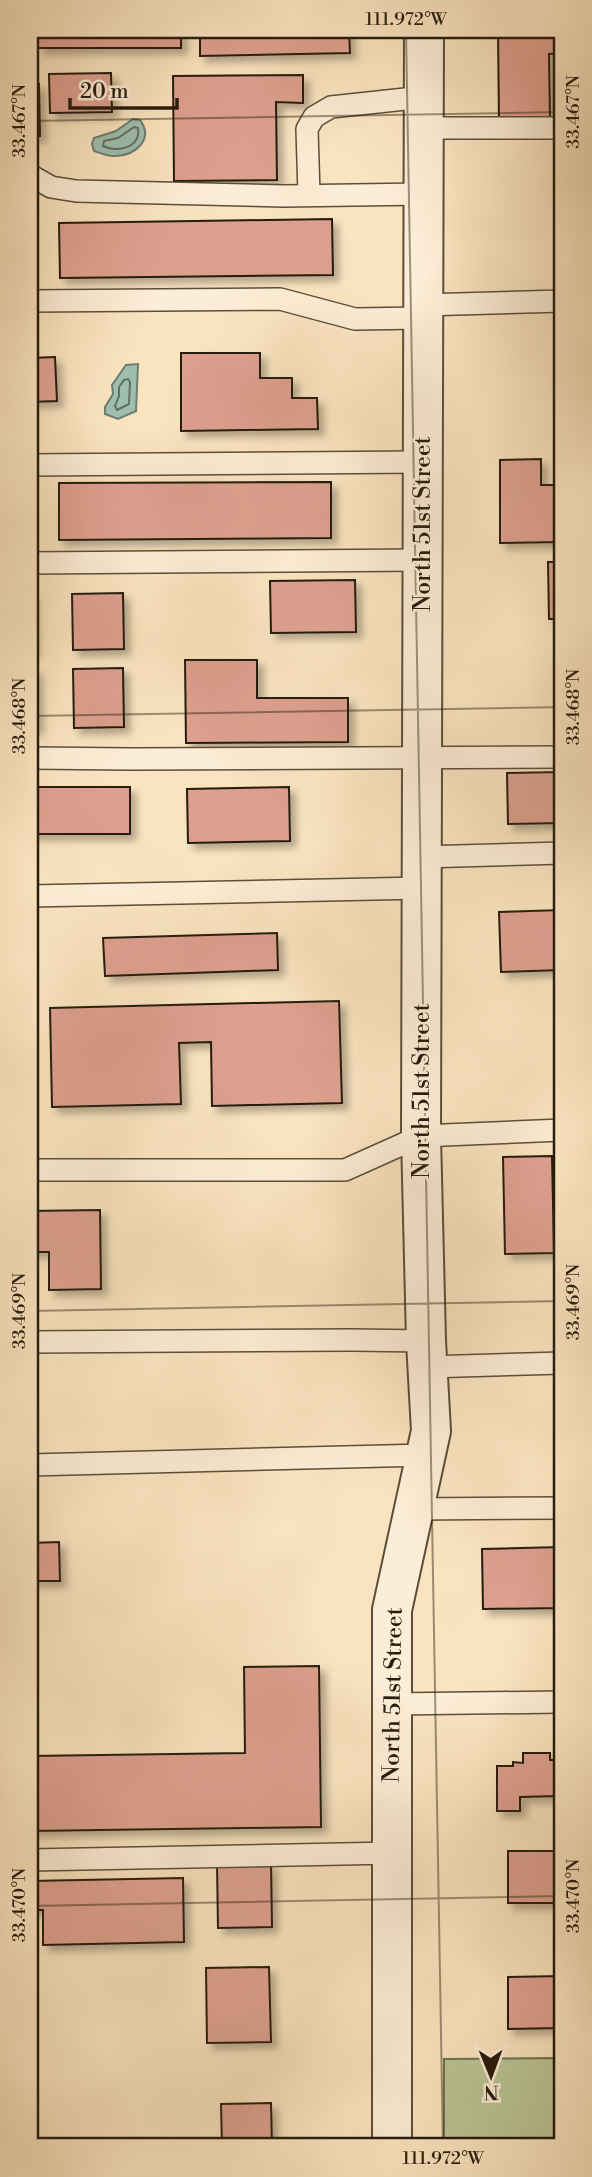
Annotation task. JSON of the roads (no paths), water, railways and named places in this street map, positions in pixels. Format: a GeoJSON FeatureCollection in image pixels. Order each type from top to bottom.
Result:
{"type":"FeatureCollection","features":[{"type":"Feature","properties":{"kind":"street","name":"North 51st Street"},"geometry":{"type":"LineString","coordinates":[[392,2147],[392,1610],[430,1431],[421,1136],[424,30]]}},
{"type":"Feature","properties":{"kind":"lane"},"geometry":{"type":"LineString","coordinates":[[309,195],[307,129],[314,117],[331,107],[424,112],[562,128]]}},
{"type":"Feature","properties":{"kind":"lane"},"geometry":{"type":"LineString","coordinates":[[30,175],[51,187],[76,191],[424,194]]}},
{"type":"Feature","properties":{"kind":"lane"},"geometry":{"type":"LineString","coordinates":[[30,301],[280,299],[355,319],[562,301]]}},
{"type":"Feature","properties":{"kind":"lane"},"geometry":{"type":"LineString","coordinates":[[30,465],[423,461]]}},
{"type":"Feature","properties":{"kind":"lane"},"geometry":{"type":"LineString","coordinates":[[30,563],[423,560]]}},
{"type":"Feature","properties":{"kind":"lane"},"geometry":{"type":"LineString","coordinates":[[30,758],[562,757]]}},
{"type":"Feature","properties":{"kind":"lane"},"geometry":{"type":"LineString","coordinates":[[30,896],[422,872],[562,853]]}},
{"type":"Feature","properties":{"kind":"lane"},"geometry":{"type":"LineString","coordinates":[[30,1170],[345,1170],[421,1136],[562,1130]]}},
{"type":"Feature","properties":{"kind":"lane"},"geometry":{"type":"LineString","coordinates":[[30,1342],[339,1340],[427,1354],[562,1363]]}},
{"type":"Feature","properties":{"kind":"lane"},"geometry":{"type":"LineString","coordinates":[[30,1465],[425,1455]]}},
{"type":"Feature","properties":{"kind":"lane"},"geometry":{"type":"LineString","coordinates":[[414,1509],[562,1508]]}},
{"type":"Feature","properties":{"kind":"lane"},"geometry":{"type":"LineString","coordinates":[[392,1704],[562,1702]]}},
{"type":"Feature","properties":{"kind":"lane"},"geometry":{"type":"LineString","coordinates":[[30,1860],[392,1853]]}},
{"type":"Feature","properties":{"kind":"water"},"geometry":{"type":"Polygon","coordinates":[[[133,119],[140,120],[144,127],[145,134],[141,145],[123,155],[113,156],[94,151],[94,138],[116,131],[133,119]]]}},
{"type":"Feature","properties":{"kind":"water"},"geometry":{"type":"Polygon","coordinates":[[[138,364],[136,411],[118,419],[105,414],[105,407],[113,394],[112,385],[126,365],[138,364]]]}}]}
